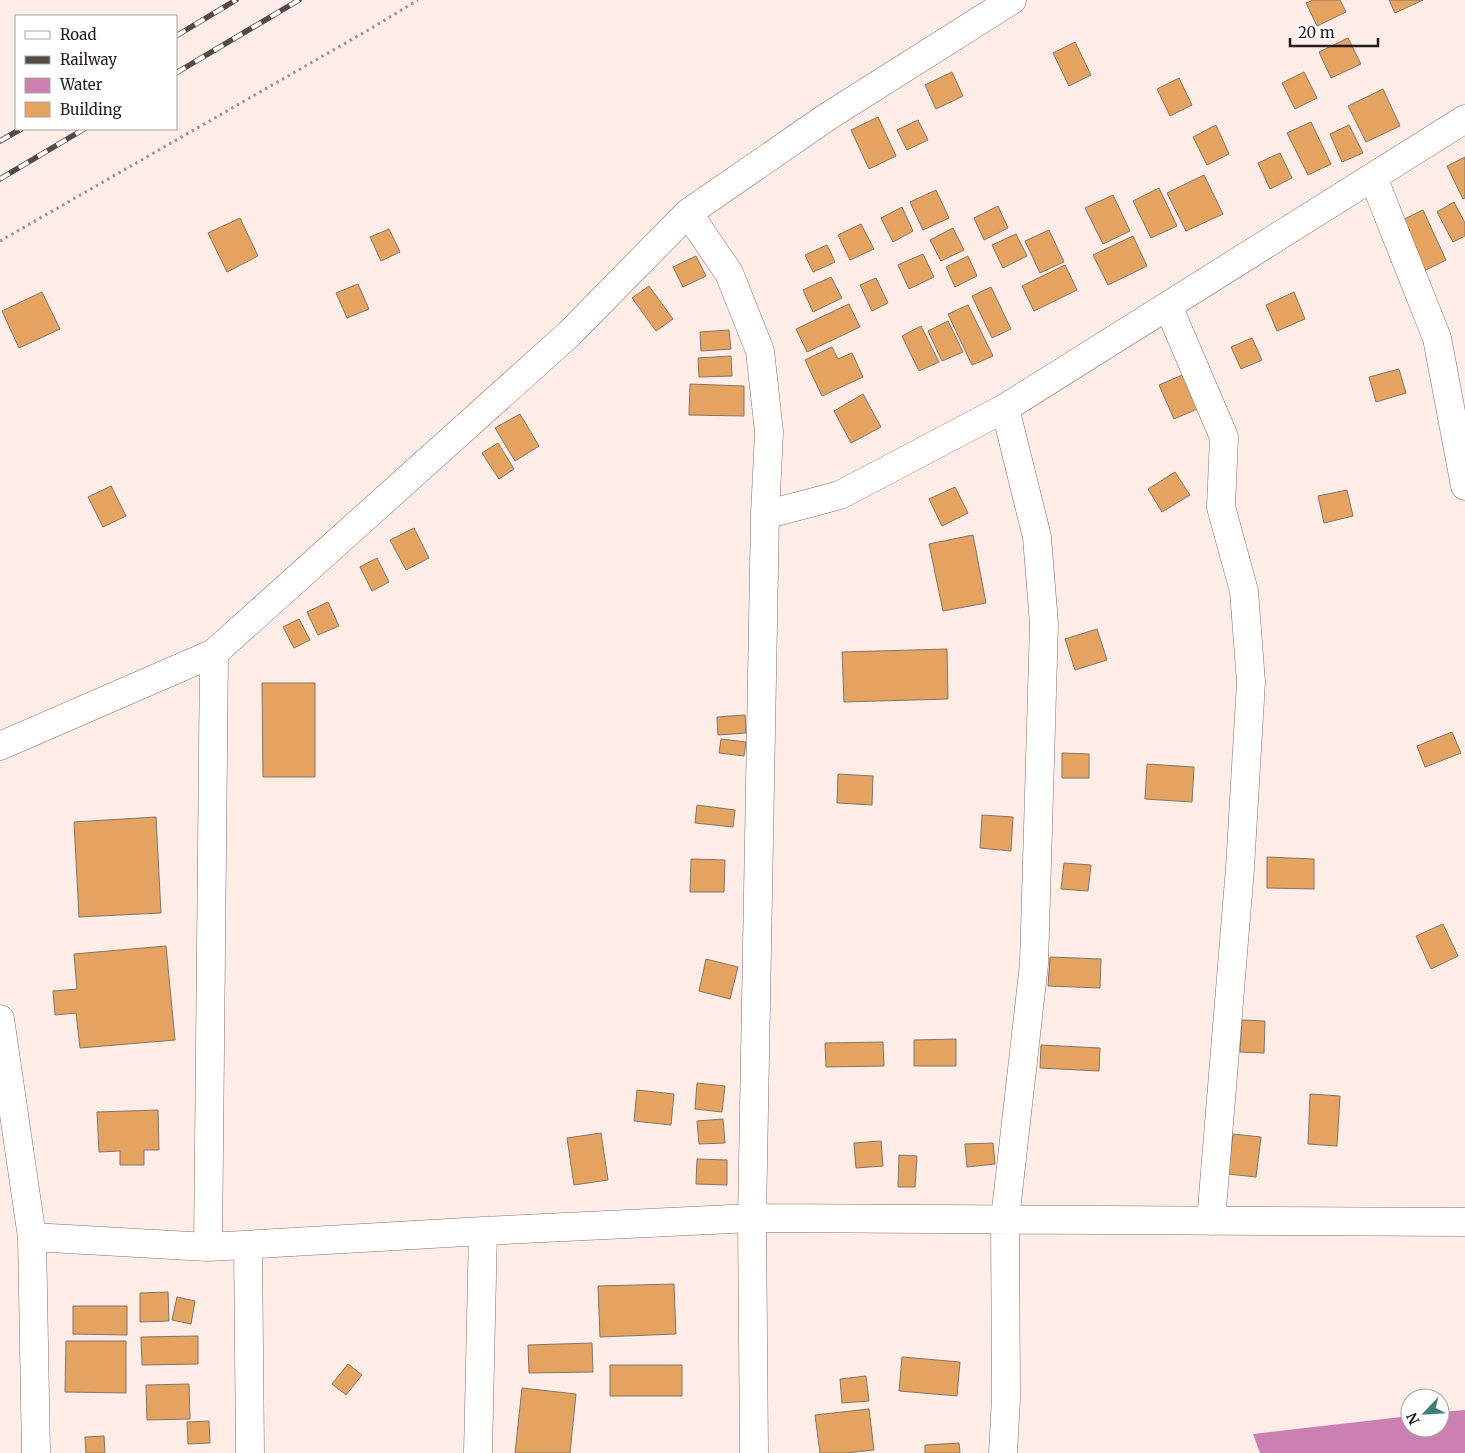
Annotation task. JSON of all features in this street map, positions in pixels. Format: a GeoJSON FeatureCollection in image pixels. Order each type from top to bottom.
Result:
{"type":"FeatureCollection","features":[{"type":"Feature","properties":{"kind":"street"},"geometry":{"type":"LineString","coordinates":[[0,746],[214,653],[569,334],[688,213],[827,117],[1012,0]]}},
{"type":"Feature","properties":{"kind":"street"},"geometry":{"type":"LineString","coordinates":[[765,515],[840,495],[1005,408],[1465,119]]}},
{"type":"Feature","properties":{"kind":"street"},"geometry":{"type":"LineString","coordinates":[[1373,176],[1437,338],[1465,486]]}},
{"type":"Feature","properties":{"kind":"street"},"geometry":{"type":"LineString","coordinates":[[688,213],[729,273],[760,351],[769,432],[765,515],[752,1218],[754,1453]]}},
{"type":"Feature","properties":{"kind":"street"},"geometry":{"type":"LineString","coordinates":[[1168,306],[1224,437],[1221,506],[1244,591],[1251,682],[1240,868],[1211,1221]]}},
{"type":"Feature","properties":{"kind":"street"},"geometry":{"type":"LineString","coordinates":[[1003,1453],[1006,1399],[1005,1219],[1034,964],[1044,624],[1037,537],[1005,408]]}},
{"type":"Feature","properties":{"kind":"street"},"geometry":{"type":"LineString","coordinates":[[208,1247],[214,653]]}},
{"type":"Feature","properties":{"kind":"street"},"geometry":{"type":"LineString","coordinates":[[0,1019],[32,1237],[36,1453]]}},
{"type":"Feature","properties":{"kind":"street"},"geometry":{"type":"LineString","coordinates":[[32,1237],[208,1247],[752,1218],[1465,1222]]}},
{"type":"Feature","properties":{"kind":"street"},"geometry":{"type":"LineString","coordinates":[[478,1453],[483,1231]]}},
{"type":"Feature","properties":{"kind":"street"},"geometry":{"type":"LineString","coordinates":[[248,1244],[250,1453]]}},
{"type":"Feature","properties":{"kind":"path"},"geometry":{"type":"LineString","coordinates":[[0,241],[418,0]]}},
{"type":"Feature","properties":{"kind":"water"},"geometry":{"type":"Polygon","coordinates":[[[1465,1410],[1465,1453],[1260,1453],[1253,1434],[1400,1417],[1400,1438],[1450,1438],[1450,1411],[1465,1410]]]}},
{"type":"Feature","properties":{"kind":"building"},"geometry":{"type":"Polygon","coordinates":[[[1313,0],[1340,0],[1346,12],[1317,26],[1306,3],[1313,0]]]}},
{"type":"Feature","properties":{"kind":"building"},"geometry":{"type":"Polygon","coordinates":[[[1389,0],[1423,0],[1395,13],[1389,0]]]}},
{"type":"Feature","properties":{"kind":"building"},"geometry":{"type":"Polygon","coordinates":[[[1348,38],[1361,64],[1331,78],[1319,52],[1348,38]]]}},
{"type":"Feature","properties":{"kind":"building"},"geometry":{"type":"Polygon","coordinates":[[[1075,42],[1091,75],[1069,86],[1053,53],[1075,42]]]}},
{"type":"Feature","properties":{"kind":"building"},"geometry":{"type":"Polygon","coordinates":[[[952,72],[963,96],[936,109],[925,85],[952,72]]]}},
{"type":"Feature","properties":{"kind":"building"},"geometry":{"type":"Polygon","coordinates":[[[1304,72],[1317,98],[1295,109],[1282,83],[1304,72]]]}},
{"type":"Feature","properties":{"kind":"building"},"geometry":{"type":"Polygon","coordinates":[[[1179,78],[1192,105],[1170,116],[1157,89],[1179,78]]]}},
{"type":"Feature","properties":{"kind":"building"},"geometry":{"type":"Polygon","coordinates":[[[1383,89],[1400,126],[1366,142],[1348,106],[1383,89]]]}},
{"type":"Feature","properties":{"kind":"building"},"geometry":{"type":"Polygon","coordinates":[[[878,117],[896,156],[869,169],[851,130],[878,117]]]}},
{"type":"Feature","properties":{"kind":"building"},"geometry":{"type":"Polygon","coordinates":[[[918,120],[928,140],[907,150],[897,130],[918,120]]]}},
{"type":"Feature","properties":{"kind":"building"},"geometry":{"type":"Polygon","coordinates":[[[1311,122],[1331,164],[1308,175],[1287,133],[1311,122]]]}},
{"type":"Feature","properties":{"kind":"building"},"geometry":{"type":"Polygon","coordinates":[[[1216,125],[1229,154],[1207,165],[1193,137],[1216,125]]]}},
{"type":"Feature","properties":{"kind":"building"},"geometry":{"type":"Polygon","coordinates":[[[1349,125],[1363,153],[1342,162],[1330,134],[1349,125]]]}},
{"type":"Feature","properties":{"kind":"building"},"geometry":{"type":"Polygon","coordinates":[[[1280,153],[1292,178],[1270,189],[1258,163],[1280,153]]]}},
{"type":"Feature","properties":{"kind":"building"},"geometry":{"type":"Polygon","coordinates":[[[1465,157],[1465,198],[1463,199],[1447,166],[1465,157]]]}},
{"type":"Feature","properties":{"kind":"building"},"geometry":{"type":"Polygon","coordinates":[[[1204,175],[1223,214],[1186,231],[1167,193],[1204,175]]]}},
{"type":"Feature","properties":{"kind":"building"},"geometry":{"type":"Polygon","coordinates":[[[1159,188],[1177,226],[1151,238],[1133,201],[1159,188]]]}},
{"type":"Feature","properties":{"kind":"building"},"geometry":{"type":"Polygon","coordinates":[[[936,190],[949,218],[923,230],[910,202],[936,190]]]}},
{"type":"Feature","properties":{"kind":"building"},"geometry":{"type":"Polygon","coordinates":[[[1113,195],[1130,231],[1103,244],[1085,208],[1113,195]]]}},
{"type":"Feature","properties":{"kind":"building"},"geometry":{"type":"Polygon","coordinates":[[[1454,202],[1465,223],[1465,236],[1453,242],[1437,212],[1454,202]]]}},
{"type":"Feature","properties":{"kind":"building"},"geometry":{"type":"Polygon","coordinates":[[[998,206],[1008,228],[984,240],[974,218],[998,206]]]}},
{"type":"Feature","properties":{"kind":"building"},"geometry":{"type":"Polygon","coordinates":[[[902,207],[913,231],[893,242],[881,218],[902,207]]]}},
{"type":"Feature","properties":{"kind":"building"},"geometry":{"type":"Polygon","coordinates":[[[1423,210],[1446,260],[1420,273],[1396,223],[1423,210]]]}},
{"type":"Feature","properties":{"kind":"building"},"geometry":{"type":"Polygon","coordinates":[[[240,218],[258,256],[227,272],[208,233],[240,218]]]}},
{"type":"Feature","properties":{"kind":"building"},"geometry":{"type":"Polygon","coordinates":[[[861,224],[874,249],[850,260],[838,235],[861,224]]]}},
{"type":"Feature","properties":{"kind":"building"},"geometry":{"type":"Polygon","coordinates":[[[953,228],[964,250],[941,261],[930,240],[953,228]]]}},
{"type":"Feature","properties":{"kind":"building"},"geometry":{"type":"Polygon","coordinates":[[[389,229],[400,252],[381,261],[370,237],[389,229]]]}},
{"type":"Feature","properties":{"kind":"building"},"geometry":{"type":"Polygon","coordinates":[[[1049,230],[1064,262],[1040,273],[1025,241],[1049,230]]]}},
{"type":"Feature","properties":{"kind":"building"},"geometry":{"type":"Polygon","coordinates":[[[1016,234],[1027,256],[1003,268],[992,245],[1016,234]]]}},
{"type":"Feature","properties":{"kind":"building"},"geometry":{"type":"Polygon","coordinates":[[[1133,236],[1147,266],[1108,285],[1093,255],[1133,236]]]}},
{"type":"Feature","properties":{"kind":"building"},"geometry":{"type":"Polygon","coordinates":[[[827,245],[835,262],[813,272],[805,255],[827,245]]]}},
{"type":"Feature","properties":{"kind":"building"},"geometry":{"type":"Polygon","coordinates":[[[923,254],[934,277],[909,289],[898,265],[923,254]]]}},
{"type":"Feature","properties":{"kind":"building"},"geometry":{"type":"Polygon","coordinates":[[[696,256],[706,276],[683,287],[673,267],[696,256]]]}},
{"type":"Feature","properties":{"kind":"building"},"geometry":{"type":"Polygon","coordinates":[[[968,256],[977,276],[955,287],[946,267],[968,256]]]}},
{"type":"Feature","properties":{"kind":"building"},"geometry":{"type":"Polygon","coordinates":[[[1065,265],[1077,290],[1034,311],[1022,286],[1065,265]]]}},
{"type":"Feature","properties":{"kind":"building"},"geometry":{"type":"Polygon","coordinates":[[[831,277],[842,298],[813,312],[803,290],[831,277]]]}},
{"type":"Feature","properties":{"kind":"building"},"geometry":{"type":"Polygon","coordinates":[[[876,278],[888,303],[872,311],[860,285],[876,278]]]}},
{"type":"Feature","properties":{"kind":"building"},"geometry":{"type":"Polygon","coordinates":[[[358,284],[369,309],[347,318],[336,293],[358,284]]]}},
{"type":"Feature","properties":{"kind":"building"},"geometry":{"type":"Polygon","coordinates":[[[649,286],[673,319],[656,331],[632,298],[649,286]]]}},
{"type":"Feature","properties":{"kind":"building"},"geometry":{"type":"Polygon","coordinates":[[[991,287],[1011,329],[992,338],[972,296],[991,287]]]}},
{"type":"Feature","properties":{"kind":"building"},"geometry":{"type":"Polygon","coordinates":[[[42,292],[60,329],[19,348],[2,311],[42,292]]]}},
{"type":"Feature","properties":{"kind":"building"},"geometry":{"type":"Polygon","coordinates":[[[1294,292],[1305,319],[1277,331],[1266,305],[1294,292]]]}},
{"type":"Feature","properties":{"kind":"building"},"geometry":{"type":"Polygon","coordinates":[[[849,304],[860,327],[807,352],[796,329],[849,304]]]}},
{"type":"Feature","properties":{"kind":"building"},"geometry":{"type":"Polygon","coordinates":[[[968,305],[993,356],[972,365],[948,314],[968,305]]]}},
{"type":"Feature","properties":{"kind":"building"},"geometry":{"type":"Polygon","coordinates":[[[948,321],[963,352],[942,361],[928,331],[948,321]]]}},
{"type":"Feature","properties":{"kind":"building"},"geometry":{"type":"Polygon","coordinates":[[[921,326],[939,362],[919,371],[902,336],[921,326]]]}},
{"type":"Feature","properties":{"kind":"building"},"geometry":{"type":"Polygon","coordinates":[[[729,330],[731,349],[701,351],[700,332],[729,330]]]}},
{"type":"Feature","properties":{"kind":"building"},"geometry":{"type":"Polygon","coordinates":[[[1252,338],[1262,360],[1241,369],[1231,347],[1252,338]]]}},
{"type":"Feature","properties":{"kind":"building"},"geometry":{"type":"Polygon","coordinates":[[[832,347],[838,359],[852,353],[863,377],[822,396],[805,360],[832,347]]]}},
{"type":"Feature","properties":{"kind":"building"},"geometry":{"type":"Polygon","coordinates":[[[731,356],[732,376],[699,377],[698,358],[731,356]]]}},
{"type":"Feature","properties":{"kind":"building"},"geometry":{"type":"Polygon","coordinates":[[[1399,369],[1406,393],[1376,402],[1369,377],[1399,369]]]}},
{"type":"Feature","properties":{"kind":"building"},"geometry":{"type":"Polygon","coordinates":[[[1187,373],[1202,407],[1174,419],[1159,385],[1187,373]]]}},
{"type":"Feature","properties":{"kind":"building"},"geometry":{"type":"Polygon","coordinates":[[[690,384],[744,386],[744,416],[689,415],[690,384]]]}},
{"type":"Feature","properties":{"kind":"building"},"geometry":{"type":"Polygon","coordinates":[[[863,394],[881,427],[851,443],[834,411],[863,394]]]}},
{"type":"Feature","properties":{"kind":"building"},"geometry":{"type":"Polygon","coordinates":[[[520,414],[539,446],[515,461],[495,428],[520,414]]]}},
{"type":"Feature","properties":{"kind":"building"},"geometry":{"type":"Polygon","coordinates":[[[498,443],[514,469],[499,479],[482,453],[498,443]]]}},
{"type":"Feature","properties":{"kind":"building"},"geometry":{"type":"Polygon","coordinates":[[[1175,472],[1190,495],[1162,512],[1148,489],[1175,472]]]}},
{"type":"Feature","properties":{"kind":"building"},"geometry":{"type":"Polygon","coordinates":[[[111,486],[126,516],[103,527],[88,497],[111,486]]]}},
{"type":"Feature","properties":{"kind":"building"},"geometry":{"type":"Polygon","coordinates":[[[955,487],[968,513],[942,526],[929,499],[955,487]]]}},
{"type":"Feature","properties":{"kind":"building"},"geometry":{"type":"Polygon","coordinates":[[[1347,490],[1353,516],[1324,523],[1318,496],[1347,490]]]}},
{"type":"Feature","properties":{"kind":"building"},"geometry":{"type":"Polygon","coordinates":[[[414,528],[429,558],[406,570],[390,540],[414,528]]]}},
{"type":"Feature","properties":{"kind":"building"},"geometry":{"type":"Polygon","coordinates":[[[973,535],[986,603],[943,611],[929,544],[973,535]]]}},
{"type":"Feature","properties":{"kind":"building"},"geometry":{"type":"Polygon","coordinates":[[[377,558],[389,582],[372,591],[360,567],[377,558]]]}},
{"type":"Feature","properties":{"kind":"building"},"geometry":{"type":"Polygon","coordinates":[[[328,602],[339,626],[318,635],[307,612],[328,602]]]}},
{"type":"Feature","properties":{"kind":"building"},"geometry":{"type":"Polygon","coordinates":[[[299,619],[310,640],[294,648],[283,627],[299,619]]]}},
{"type":"Feature","properties":{"kind":"building"},"geometry":{"type":"Polygon","coordinates":[[[1097,629],[1107,660],[1075,670],[1065,639],[1097,629]]]}},
{"type":"Feature","properties":{"kind":"building"},"geometry":{"type":"Polygon","coordinates":[[[947,649],[948,699],[844,702],[842,652],[947,649]]]}},
{"type":"Feature","properties":{"kind":"building"},"geometry":{"type":"Polygon","coordinates":[[[262,683],[315,683],[315,777],[263,777],[262,683]]]}},
{"type":"Feature","properties":{"kind":"building"},"geometry":{"type":"Polygon","coordinates":[[[745,715],[746,733],[718,735],[717,717],[745,715]]]}},
{"type":"Feature","properties":{"kind":"building"},"geometry":{"type":"Polygon","coordinates":[[[1452,732],[1461,753],[1425,767],[1417,746],[1452,732]]]}},
{"type":"Feature","properties":{"kind":"building"},"geometry":{"type":"Polygon","coordinates":[[[721,739],[746,742],[744,756],[719,753],[721,739]]]}},
{"type":"Feature","properties":{"kind":"building"},"geometry":{"type":"Polygon","coordinates":[[[1062,753],[1089,754],[1089,778],[1062,778],[1062,753]]]}},
{"type":"Feature","properties":{"kind":"building"},"geometry":{"type":"Polygon","coordinates":[[[1147,764],[1194,767],[1192,802],[1145,799],[1147,764]]]}},
{"type":"Feature","properties":{"kind":"building"},"geometry":{"type":"Polygon","coordinates":[[[838,774],[873,776],[872,805],[837,803],[838,774]]]}},
{"type":"Feature","properties":{"kind":"building"},"geometry":{"type":"Polygon","coordinates":[[[697,805],[735,810],[733,827],[695,823],[697,805]]]}},
{"type":"Feature","properties":{"kind":"building"},"geometry":{"type":"Polygon","coordinates":[[[982,815],[1013,817],[1011,851],[980,848],[982,815]]]}},
{"type":"Feature","properties":{"kind":"building"},"geometry":{"type":"Polygon","coordinates":[[[156,817],[161,913],[79,917],[74,822],[156,817]]]}},
{"type":"Feature","properties":{"kind":"building"},"geometry":{"type":"Polygon","coordinates":[[[1267,857],[1314,859],[1314,889],[1267,888],[1267,857]]]}},
{"type":"Feature","properties":{"kind":"building"},"geometry":{"type":"Polygon","coordinates":[[[691,859],[725,860],[724,892],[690,892],[691,859]]]}},
{"type":"Feature","properties":{"kind":"building"},"geometry":{"type":"Polygon","coordinates":[[[1064,863],[1091,865],[1088,891],[1061,889],[1064,863]]]}},
{"type":"Feature","properties":{"kind":"building"},"geometry":{"type":"Polygon","coordinates":[[[1443,924],[1458,956],[1431,969],[1416,936],[1443,924]]]}},
{"type":"Feature","properties":{"kind":"building"},"geometry":{"type":"Polygon","coordinates":[[[166,946],[175,1040],[80,1048],[76,1013],[55,1015],[53,991],[77,989],[74,954],[166,946]]]}},
{"type":"Feature","properties":{"kind":"building"},"geometry":{"type":"Polygon","coordinates":[[[1050,957],[1101,959],[1100,988],[1048,986],[1050,957]]]}},
{"type":"Feature","properties":{"kind":"building"},"geometry":{"type":"Polygon","coordinates":[[[706,959],[738,967],[730,999],[699,991],[706,959]]]}},
{"type":"Feature","properties":{"kind":"building"},"geometry":{"type":"Polygon","coordinates":[[[1242,1020],[1265,1021],[1264,1053],[1240,1052],[1242,1020]]]}},
{"type":"Feature","properties":{"kind":"building"},"geometry":{"type":"Polygon","coordinates":[[[956,1039],[956,1066],[914,1066],[914,1040],[956,1039]]]}},
{"type":"Feature","properties":{"kind":"building"},"geometry":{"type":"Polygon","coordinates":[[[883,1042],[884,1066],[826,1067],[825,1043],[883,1042]]]}},
{"type":"Feature","properties":{"kind":"building"},"geometry":{"type":"Polygon","coordinates":[[[1041,1045],[1100,1048],[1099,1071],[1040,1068],[1041,1045]]]}},
{"type":"Feature","properties":{"kind":"building"},"geometry":{"type":"Polygon","coordinates":[[[697,1083],[725,1086],[722,1112],[695,1109],[697,1083]]]}},
{"type":"Feature","properties":{"kind":"building"},"geometry":{"type":"Polygon","coordinates":[[[637,1090],[674,1094],[671,1125],[634,1121],[637,1090]]]}},
{"type":"Feature","properties":{"kind":"building"},"geometry":{"type":"Polygon","coordinates":[[[1310,1094],[1340,1096],[1337,1146],[1308,1144],[1310,1094]]]}},
{"type":"Feature","properties":{"kind":"building"},"geometry":{"type":"Polygon","coordinates":[[[158,1110],[159,1150],[144,1150],[144,1165],[120,1165],[120,1151],[99,1152],[97,1112],[158,1110]]]}},
{"type":"Feature","properties":{"kind":"building"},"geometry":{"type":"Polygon","coordinates":[[[723,1119],[725,1143],[699,1144],[697,1121],[723,1119]]]}},
{"type":"Feature","properties":{"kind":"building"},"geometry":{"type":"Polygon","coordinates":[[[601,1133],[608,1180],[574,1185],[567,1138],[601,1133]]]}},
{"type":"Feature","properties":{"kind":"building"},"geometry":{"type":"Polygon","coordinates":[[[1233,1134],[1261,1137],[1256,1177],[1228,1174],[1233,1134]]]}},
{"type":"Feature","properties":{"kind":"building"},"geometry":{"type":"Polygon","coordinates":[[[881,1141],[883,1166],[856,1168],[854,1143],[881,1141]]]}},
{"type":"Feature","properties":{"kind":"building"},"geometry":{"type":"Polygon","coordinates":[[[993,1143],[995,1164],[967,1167],[965,1144],[993,1143]]]}},
{"type":"Feature","properties":{"kind":"building"},"geometry":{"type":"Polygon","coordinates":[[[899,1155],[917,1156],[915,1187],[898,1187],[899,1155]]]}},
{"type":"Feature","properties":{"kind":"building"},"geometry":{"type":"Polygon","coordinates":[[[697,1159],[727,1160],[727,1185],[696,1184],[697,1159]]]}},
{"type":"Feature","properties":{"kind":"building"},"geometry":{"type":"Polygon","coordinates":[[[674,1284],[676,1334],[600,1337],[598,1286],[674,1284]]]}},
{"type":"Feature","properties":{"kind":"building"},"geometry":{"type":"Polygon","coordinates":[[[168,1292],[169,1321],[140,1322],[140,1293],[168,1292]]]}},
{"type":"Feature","properties":{"kind":"building"},"geometry":{"type":"Polygon","coordinates":[[[177,1297],[195,1301],[191,1324],[172,1320],[177,1297]]]}},
{"type":"Feature","properties":{"kind":"building"},"geometry":{"type":"Polygon","coordinates":[[[73,1306],[127,1306],[127,1335],[73,1334],[73,1306]]]}},
{"type":"Feature","properties":{"kind":"building"},"geometry":{"type":"Polygon","coordinates":[[[198,1336],[198,1364],[142,1365],[141,1337],[198,1336]]]}},
{"type":"Feature","properties":{"kind":"building"},"geometry":{"type":"Polygon","coordinates":[[[66,1341],[126,1341],[126,1393],[65,1392],[66,1341]]]}},
{"type":"Feature","properties":{"kind":"building"},"geometry":{"type":"Polygon","coordinates":[[[592,1343],[593,1372],[529,1373],[528,1345],[592,1343]]]}},
{"type":"Feature","properties":{"kind":"building"},"geometry":{"type":"Polygon","coordinates":[[[902,1357],[960,1362],[957,1396],[899,1391],[902,1357]]]}},
{"type":"Feature","properties":{"kind":"building"},"geometry":{"type":"Polygon","coordinates":[[[348,1364],[362,1375],[346,1395],[332,1384],[348,1364]]]}},
{"type":"Feature","properties":{"kind":"building"},"geometry":{"type":"Polygon","coordinates":[[[610,1365],[682,1365],[682,1396],[610,1396],[610,1365]]]}},
{"type":"Feature","properties":{"kind":"building"},"geometry":{"type":"Polygon","coordinates":[[[866,1376],[869,1401],[842,1403],[840,1379],[866,1376]]]}},
{"type":"Feature","properties":{"kind":"building"},"geometry":{"type":"Polygon","coordinates":[[[189,1384],[190,1419],[147,1420],[146,1385],[189,1384]]]}},
{"type":"Feature","properties":{"kind":"building"},"geometry":{"type":"Polygon","coordinates":[[[522,1388],[576,1394],[570,1453],[515,1453],[522,1388]]]}},
{"type":"Feature","properties":{"kind":"building"},"geometry":{"type":"Polygon","coordinates":[[[869,1409],[874,1450],[820,1453],[815,1415],[869,1409]]]}},
{"type":"Feature","properties":{"kind":"building"},"geometry":{"type":"Polygon","coordinates":[[[209,1421],[210,1443],[188,1444],[187,1422],[209,1421]]]}},
{"type":"Feature","properties":{"kind":"building"},"geometry":{"type":"Polygon","coordinates":[[[104,1436],[105,1453],[86,1453],[85,1437],[104,1436]]]}},
{"type":"Feature","properties":{"kind":"building"},"geometry":{"type":"Polygon","coordinates":[[[959,1443],[960,1453],[925,1453],[925,1445],[959,1443]]]}},
{"type":"Feature","properties":{"kind":"railway"},"geometry":{"type":"LineString","coordinates":[[178,35],[236,0]]}},
{"type":"Feature","properties":{"kind":"railway"},"geometry":{"type":"LineString","coordinates":[[178,72],[299,0]]}},
{"type":"Feature","properties":{"kind":"railway"},"geometry":{"type":"LineString","coordinates":[[0,141],[19,130]]}},
{"type":"Feature","properties":{"kind":"railway"},"geometry":{"type":"LineString","coordinates":[[0,179],[82,130]]}}]}
